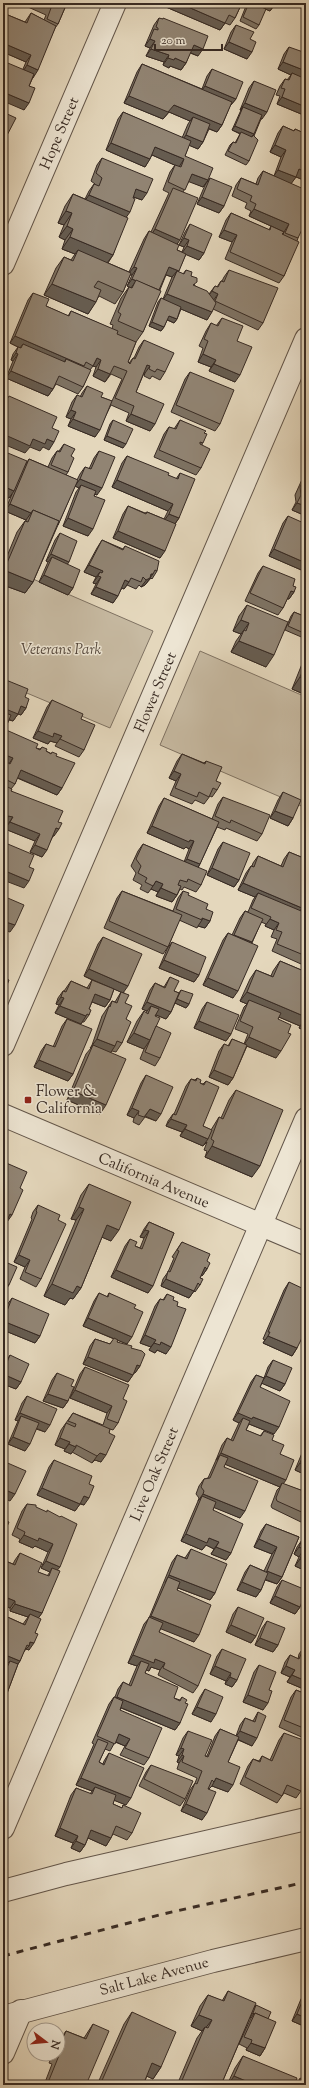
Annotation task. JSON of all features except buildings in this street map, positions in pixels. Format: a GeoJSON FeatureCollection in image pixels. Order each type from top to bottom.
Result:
{"type":"FeatureCollection","features":[{"type":"Feature","properties":{"kind":"street","name":"Hope Street"},"geometry":{"type":"LineString","coordinates":[[3,264],[115,3]]}},
{"type":"Feature","properties":{"kind":"street","name":"Flower Street"},"geometry":{"type":"LineString","coordinates":[[3,1045],[306,339]]}},
{"type":"Feature","properties":{"kind":"street","name":"California Avenue"},"geometry":{"type":"LineString","coordinates":[[3,1115],[306,1244]]}},
{"type":"Feature","properties":{"kind":"street","name":"Live Oak Street"},"geometry":{"type":"LineString","coordinates":[[3,1828],[306,1119]]}},
{"type":"Feature","properties":{"kind":"street"},"geometry":{"type":"LineString","coordinates":[[3,1891],[66,1874],[306,1819]]}},
{"type":"Feature","properties":{"kind":"street","name":"Salt Lake Avenue"},"geometry":{"type":"LineString","coordinates":[[12,2014],[213,1961],[306,1939]]}},
{"type":"Feature","properties":{"kind":"street"},"geometry":{"type":"LineString","coordinates":[[3,2053],[12,2014]]}},
{"type":"Feature","properties":{"kind":"green space","name":"Veterans Park"},"geometry":{"type":"Polygon","coordinates":[[[3,566],[153,631],[110,728],[3,683],[3,566]]]}},
{"type":"Feature","properties":{"kind":"green space"},"geometry":{"type":"Polygon","coordinates":[[[200,651],[306,697],[306,808],[160,745],[200,651]]]}},
{"type":"Feature","properties":{"kind":"railway"},"geometry":{"type":"LineString","coordinates":[[3,1956],[163,1914],[306,1882]]}},
{"type":"Feature","properties":{"kind":"place","name":"Flower & California"},"geometry":{"type":"Point","coordinates":[28,1100]}}]}
